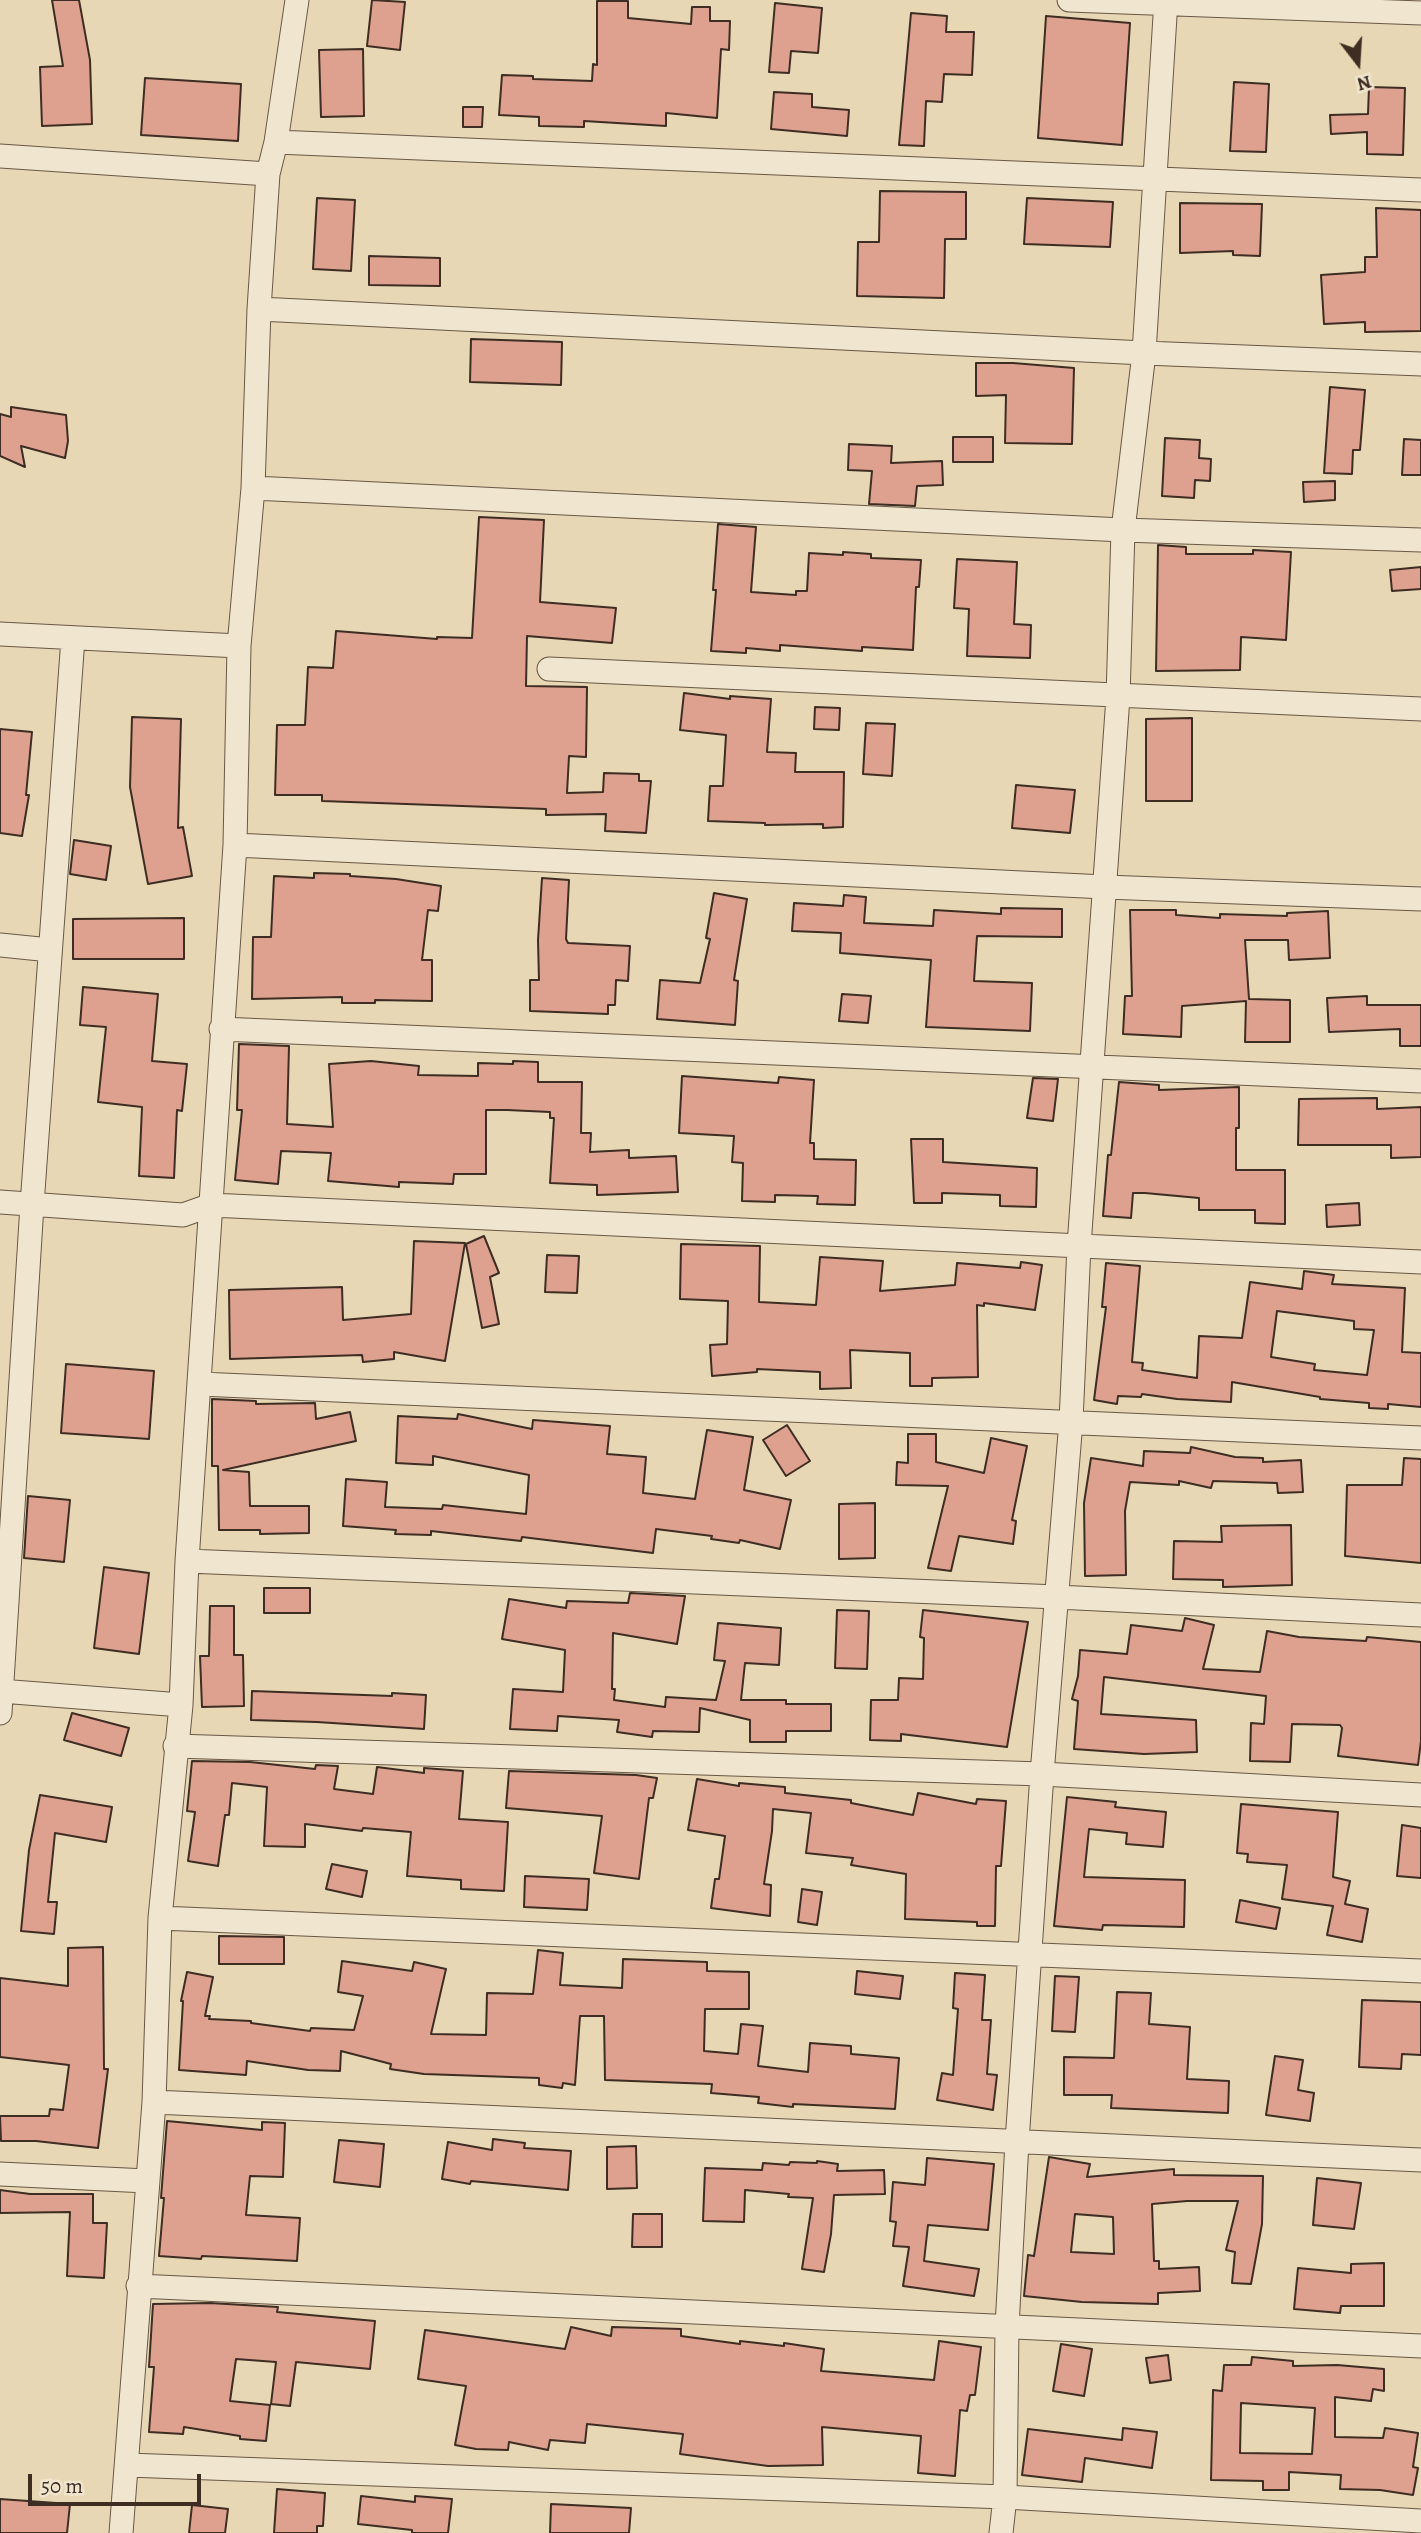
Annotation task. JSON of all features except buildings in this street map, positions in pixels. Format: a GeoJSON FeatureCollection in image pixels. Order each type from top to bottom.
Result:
{"type":"FeatureCollection","features":[{"type":"Feature","properties":{"kind":"street"},"geometry":{"type":"LineString","coordinates":[[121,2533],[154,2102],[160,1918],[181,1705],[187,1561],[235,845],[239,646],[253,488],[259,309],[268,174],[276,142],[297,0]]}},
{"type":"Feature","properties":{"kind":"street"},"geometry":{"type":"LineString","coordinates":[[1069,0],[1421,13]]}},
{"type":"Feature","properties":{"kind":"street"},"geometry":{"type":"LineString","coordinates":[[1001,2533],[1007,2327],[1017,2142],[1042,1774],[1071,1421],[1079,1246],[1118,697],[1123,530],[1144,354],[1166,3]]}},
{"type":"Feature","properties":{"kind":"street"},"geometry":{"type":"LineString","coordinates":[[276,142],[1421,190]]}},
{"type":"Feature","properties":{"kind":"street"},"geometry":{"type":"LineString","coordinates":[[0,156],[268,174]]}},
{"type":"Feature","properties":{"kind":"street"},"geometry":{"type":"LineString","coordinates":[[259,309],[1144,354],[1421,364]]}},
{"type":"Feature","properties":{"kind":"street"},"geometry":{"type":"LineString","coordinates":[[253,488],[1123,530],[1421,540]]}},
{"type":"Feature","properties":{"kind":"street"},"geometry":{"type":"LineString","coordinates":[[0,634],[239,646]]}},
{"type":"Feature","properties":{"kind":"street"},"geometry":{"type":"LineString","coordinates":[[73,638],[32,1205],[1,1698],[181,1705]]}},
{"type":"Feature","properties":{"kind":"street"},"geometry":{"type":"LineString","coordinates":[[550,669],[1421,709]]}},
{"type":"Feature","properties":{"kind":"street"},"geometry":{"type":"LineString","coordinates":[[235,845],[1105,887],[1421,899]]}},
{"type":"Feature","properties":{"kind":"street"},"geometry":{"type":"LineString","coordinates":[[0,945],[50,950]]}},
{"type":"Feature","properties":{"kind":"street"},"geometry":{"type":"LineString","coordinates":[[221,1030],[1421,1081]]}},
{"type":"Feature","properties":{"kind":"street"},"geometry":{"type":"LineString","coordinates":[[0,1202],[183,1215],[211,1205],[1421,1262]]}},
{"type":"Feature","properties":{"kind":"street"},"geometry":{"type":"LineString","coordinates":[[200,1384],[1421,1438]]}},
{"type":"Feature","properties":{"kind":"street"},"geometry":{"type":"LineString","coordinates":[[187,1561],[1421,1615]]}},
{"type":"Feature","properties":{"kind":"street"},"geometry":{"type":"LineString","coordinates":[[175,1746],[1042,1774],[1421,1795]]}},
{"type":"Feature","properties":{"kind":"street"},"geometry":{"type":"LineString","coordinates":[[160,1918],[1421,1971]]}},
{"type":"Feature","properties":{"kind":"street"},"geometry":{"type":"LineString","coordinates":[[154,2102],[1421,2160]]}},
{"type":"Feature","properties":{"kind":"street"},"geometry":{"type":"LineString","coordinates":[[0,2174],[148,2181]]}},
{"type":"Feature","properties":{"kind":"street"},"geometry":{"type":"LineString","coordinates":[[138,2286],[1421,2346]]}},
{"type":"Feature","properties":{"kind":"street"},"geometry":{"type":"LineString","coordinates":[[127,2465],[1004,2497],[1421,2521]]}}]}
